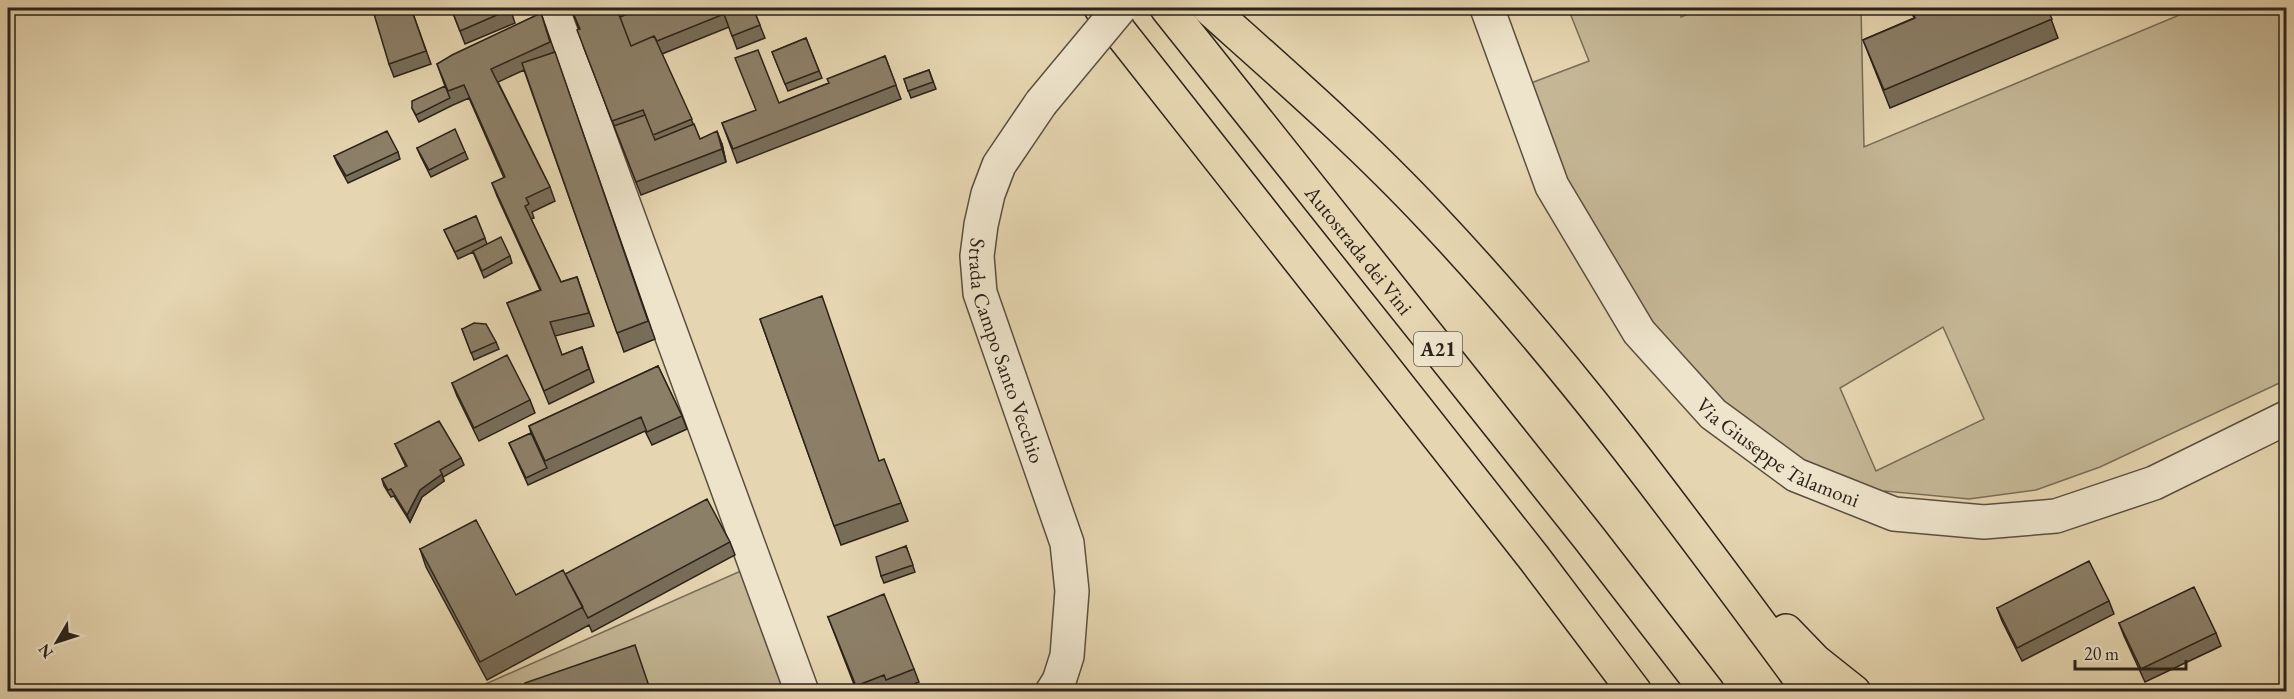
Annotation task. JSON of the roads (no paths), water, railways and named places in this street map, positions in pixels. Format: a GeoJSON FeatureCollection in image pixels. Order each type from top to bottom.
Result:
{"type":"FeatureCollection","features":[{"type":"Feature","properties":{"kind":"highway","name":"A21"},"geometry":{"type":"LineString","coordinates":[[1101,8],[1534,558],[1635,692]]}},
{"type":"Feature","properties":{"kind":"highway","name":"Autostrada dei Vini"},"geometry":{"type":"LineString","coordinates":[[1167,8],[1582,528],[1708,692]]}},
{"type":"Feature","properties":{"kind":"highway"},"geometry":{"type":"LineString","coordinates":[[1209,8],[1322,109],[1432,218],[1563,367],[1702,545],[1810,692]]}},
{"type":"Feature","properties":{"kind":"highway"},"geometry":{"type":"LineString","coordinates":[[1702,545],[1815,661],[1854,692]]}},
{"type":"Feature","properties":{"kind":"highway"},"geometry":{"type":"LineString","coordinates":[[1534,558],[1613,692]]}},
{"type":"Feature","properties":{"kind":"street"},"geometry":{"type":"LineString","coordinates":[[552,8],[802,692]]}},
{"type":"Feature","properties":{"kind":"street","name":"Strada Campo Santo Vecchio"},"geometry":{"type":"LineString","coordinates":[[1052,692],[1059,681],[1067,656],[1072,591],[1067,543],[980,293],[977,256],[986,204],[999,165],[1041,103],[1120,8]]}},
{"type":"Feature","properties":{"kind":"street","name":"Via Giuseppe Talamoni"},"geometry":{"type":"LineString","coordinates":[[1487,8],[1552,186],[1639,332],[1713,414],[1796,475],[1894,514],[1984,522],[2056,516],[2154,483],[2286,418]]}}]}
